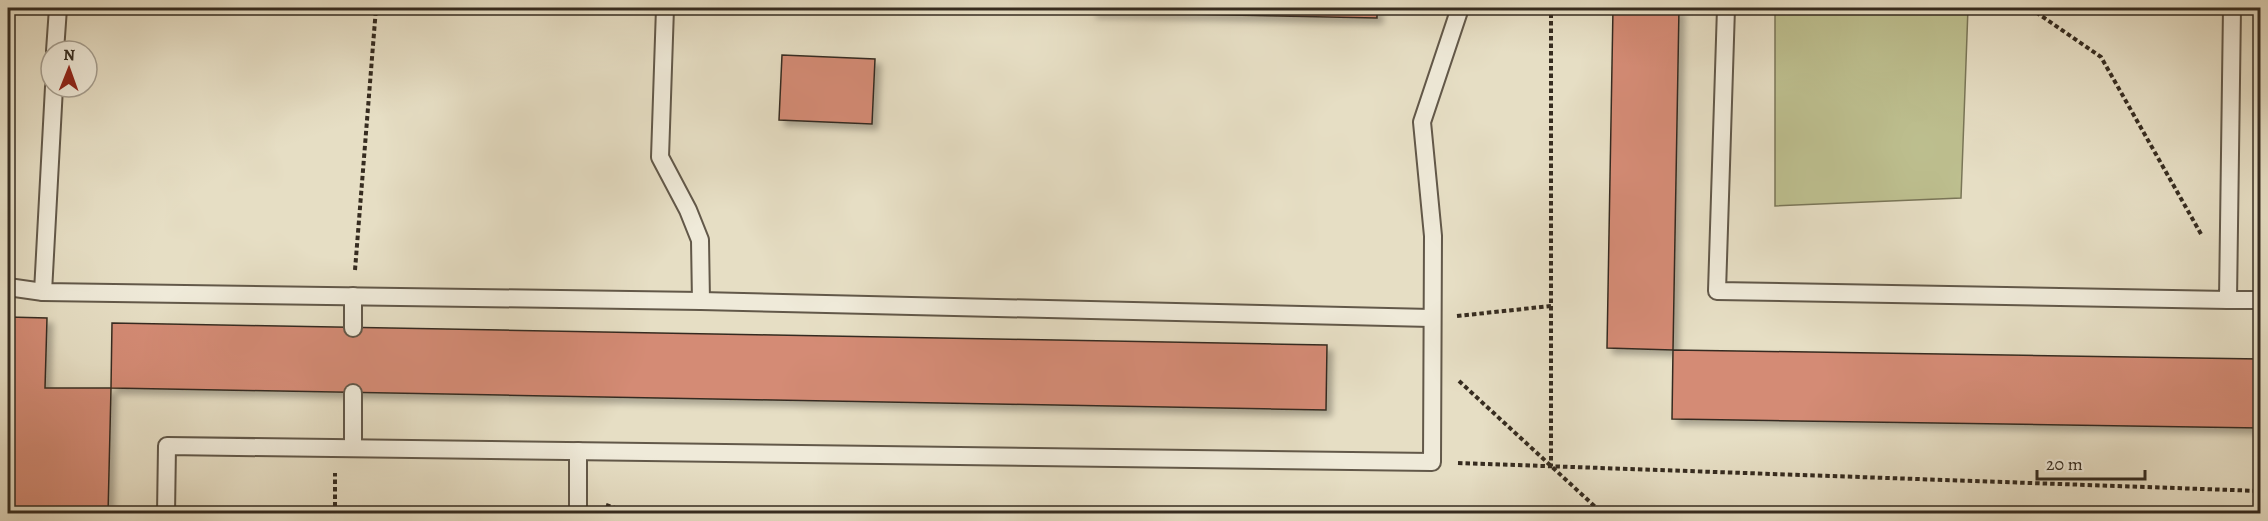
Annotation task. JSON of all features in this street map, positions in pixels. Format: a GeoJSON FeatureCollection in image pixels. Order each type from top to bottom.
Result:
{"type":"FeatureCollection","features":[{"type":"Feature","properties":{"kind":"lane"},"geometry":{"type":"LineString","coordinates":[[57,39],[58,8]]}},
{"type":"Feature","properties":{"kind":"lane"},"geometry":{"type":"LineString","coordinates":[[665,8],[660,157],[688,210],[700,240],[701,301]]}},
{"type":"Feature","properties":{"kind":"lane"},"geometry":{"type":"LineString","coordinates":[[166,513],[167,446],[1432,462],[1433,236],[1422,122],[1460,8]]}},
{"type":"Feature","properties":{"kind":"lane"},"geometry":{"type":"LineString","coordinates":[[1726,8],[1717,291],[2260,300]]}},
{"type":"Feature","properties":{"kind":"lane"},"geometry":{"type":"LineString","coordinates":[[2228,300],[2232,8]]}},
{"type":"Feature","properties":{"kind":"lane"},"geometry":{"type":"LineString","coordinates":[[43,292],[53,99]]}},
{"type":"Feature","properties":{"kind":"lane"},"geometry":{"type":"LineString","coordinates":[[8,287],[43,292],[701,301],[1431,318]]}},
{"type":"Feature","properties":{"kind":"lane"},"geometry":{"type":"LineString","coordinates":[[353,296],[353,328]]}},
{"type":"Feature","properties":{"kind":"lane"},"geometry":{"type":"LineString","coordinates":[[353,393],[353,448]]}},
{"type":"Feature","properties":{"kind":"lane"},"geometry":{"type":"LineString","coordinates":[[578,451],[578,513]]}},
{"type":"Feature","properties":{"kind":"path"},"geometry":{"type":"LineString","coordinates":[[353,296],[376,8]]}},
{"type":"Feature","properties":{"kind":"path"},"geometry":{"type":"LineString","coordinates":[[1551,8],[1551,466]]}},
{"type":"Feature","properties":{"kind":"path"},"geometry":{"type":"LineString","coordinates":[[2030,8],[2101,57],[2205,241]]}},
{"type":"Feature","properties":{"kind":"path"},"geometry":{"type":"LineString","coordinates":[[1431,318],[1551,306]]}},
{"type":"Feature","properties":{"kind":"path"},"geometry":{"type":"LineString","coordinates":[[1434,358],[1603,513]]}},
{"type":"Feature","properties":{"kind":"path"},"geometry":{"type":"LineString","coordinates":[[335,448],[335,513]]}},
{"type":"Feature","properties":{"kind":"path"},"geometry":{"type":"LineString","coordinates":[[1432,462],[2260,491]]}},
{"type":"Feature","properties":{"kind":"green space"},"geometry":{"type":"Polygon","coordinates":[[[1775,8],[1968,8],[1961,198],[1775,206],[1775,8]]]}},
{"type":"Feature","properties":{"kind":"building"},"geometry":{"type":"Polygon","coordinates":[[[1091,8],[1377,8],[1377,18],[1091,12],[1091,8]]]}},
{"type":"Feature","properties":{"kind":"building"},"geometry":{"type":"Polygon","coordinates":[[[1613,8],[1679,8],[1673,350],[1607,348],[1613,8]]]}},
{"type":"Feature","properties":{"kind":"building"},"geometry":{"type":"Polygon","coordinates":[[[782,55],[875,59],[872,124],[779,120],[782,55]]]}},
{"type":"Feature","properties":{"kind":"building"},"geometry":{"type":"Polygon","coordinates":[[[8,317],[47,318],[45,388],[111,388],[108,514],[8,514],[8,317]]]}},
{"type":"Feature","properties":{"kind":"building"},"geometry":{"type":"Polygon","coordinates":[[[112,323],[1327,345],[1326,410],[111,388],[112,323]]]}},
{"type":"Feature","properties":{"kind":"building"},"geometry":{"type":"Polygon","coordinates":[[[1673,350],[2260,359],[2260,428],[1672,419],[1673,350]]]}}]}
